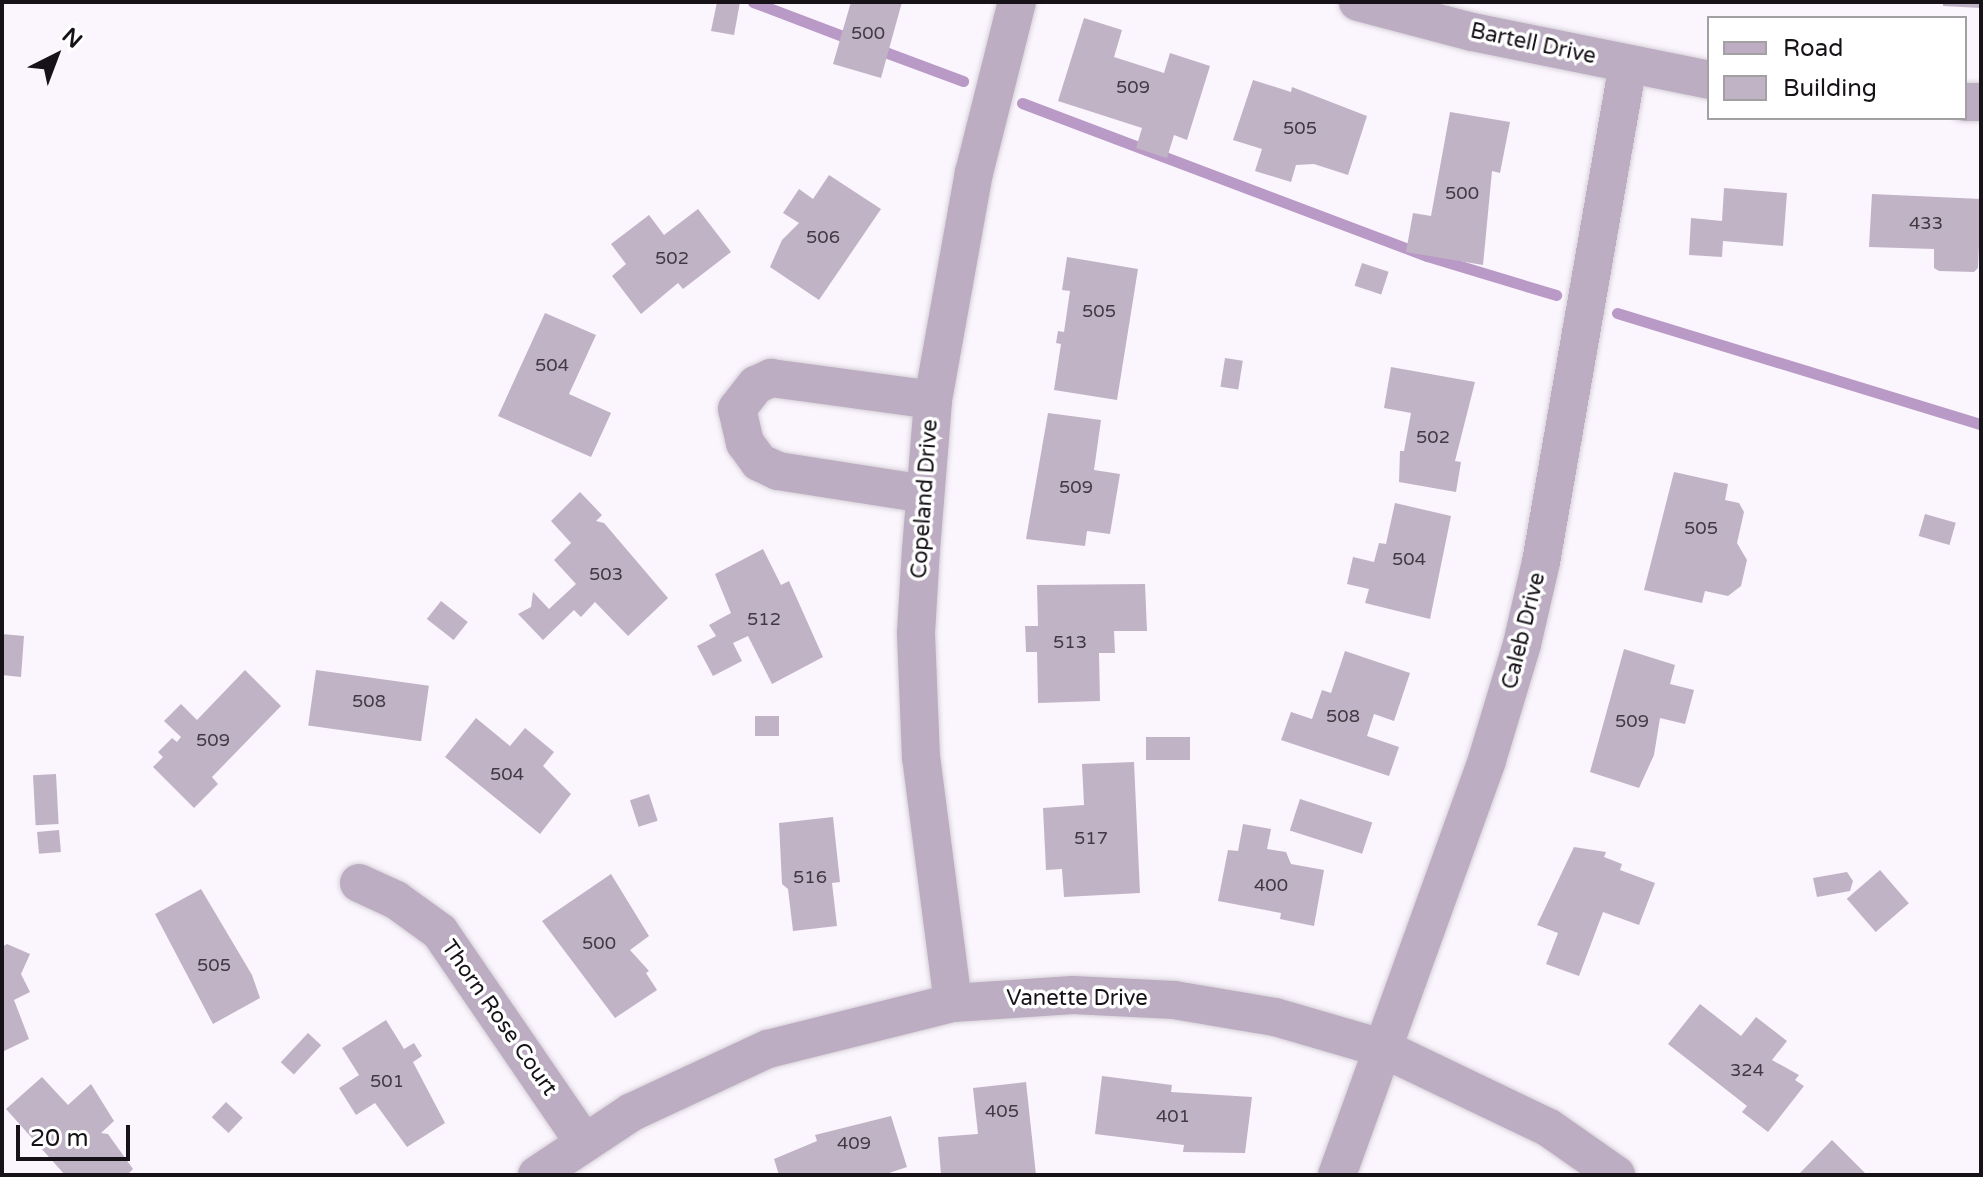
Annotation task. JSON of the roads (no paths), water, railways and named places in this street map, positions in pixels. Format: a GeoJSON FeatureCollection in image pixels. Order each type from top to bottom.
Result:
{"type":"FeatureCollection","features":[{"type":"Feature","properties":{"kind":"street","name":"Copeland Drive"},"geometry":{"type":"LineString","coordinates":[[953,1003],[921,758],[916,633],[933,400],[974,173],[1017,2]]}},
{"type":"Feature","properties":{"kind":"street","name":"Bartell Drive"},"geometry":{"type":"LineString","coordinates":[[1358,2],[1707,80]]}},
{"type":"Feature","properties":{"kind":"street","name":"Caleb Drive"},"geometry":{"type":"LineString","coordinates":[[1337,1175],[1487,760],[1522,644],[1541,562],[1628,64]]}},
{"type":"Feature","properties":{"kind":"street"},"geometry":{"type":"LineString","coordinates":[[925,494],[778,471],[759,462],[745,443],[737,409],[743,397],[771,378],[933,400]]}},
{"type":"Feature","properties":{"kind":"street","name":"Thorn Rose Court"},"geometry":{"type":"LineString","coordinates":[[359,883],[396,900],[440,932],[584,1142]]}},
{"type":"Feature","properties":{"kind":"street","name":"Vanette Drive"},"geometry":{"type":"LineString","coordinates":[[537,1175],[584,1142],[670,1091],[768,1049],[953,1003],[1073,995],[1174,1000],[1275,1017],[1382,1048],[1549,1128],[1616,1175]]}},
{"type":"Feature","properties":{"kind":"waterway"},"geometry":{"type":"LineString","coordinates":[[753,2],[853,40]]}},
{"type":"Feature","properties":{"kind":"waterway"},"geometry":{"type":"LineString","coordinates":[[877,49],[963,81]]}},
{"type":"Feature","properties":{"kind":"waterway"},"geometry":{"type":"LineString","coordinates":[[1022,103],[1427,256],[1556,295]]}},
{"type":"Feature","properties":{"kind":"waterway"},"geometry":{"type":"LineString","coordinates":[[1617,313],[1981,424]]}}]}
